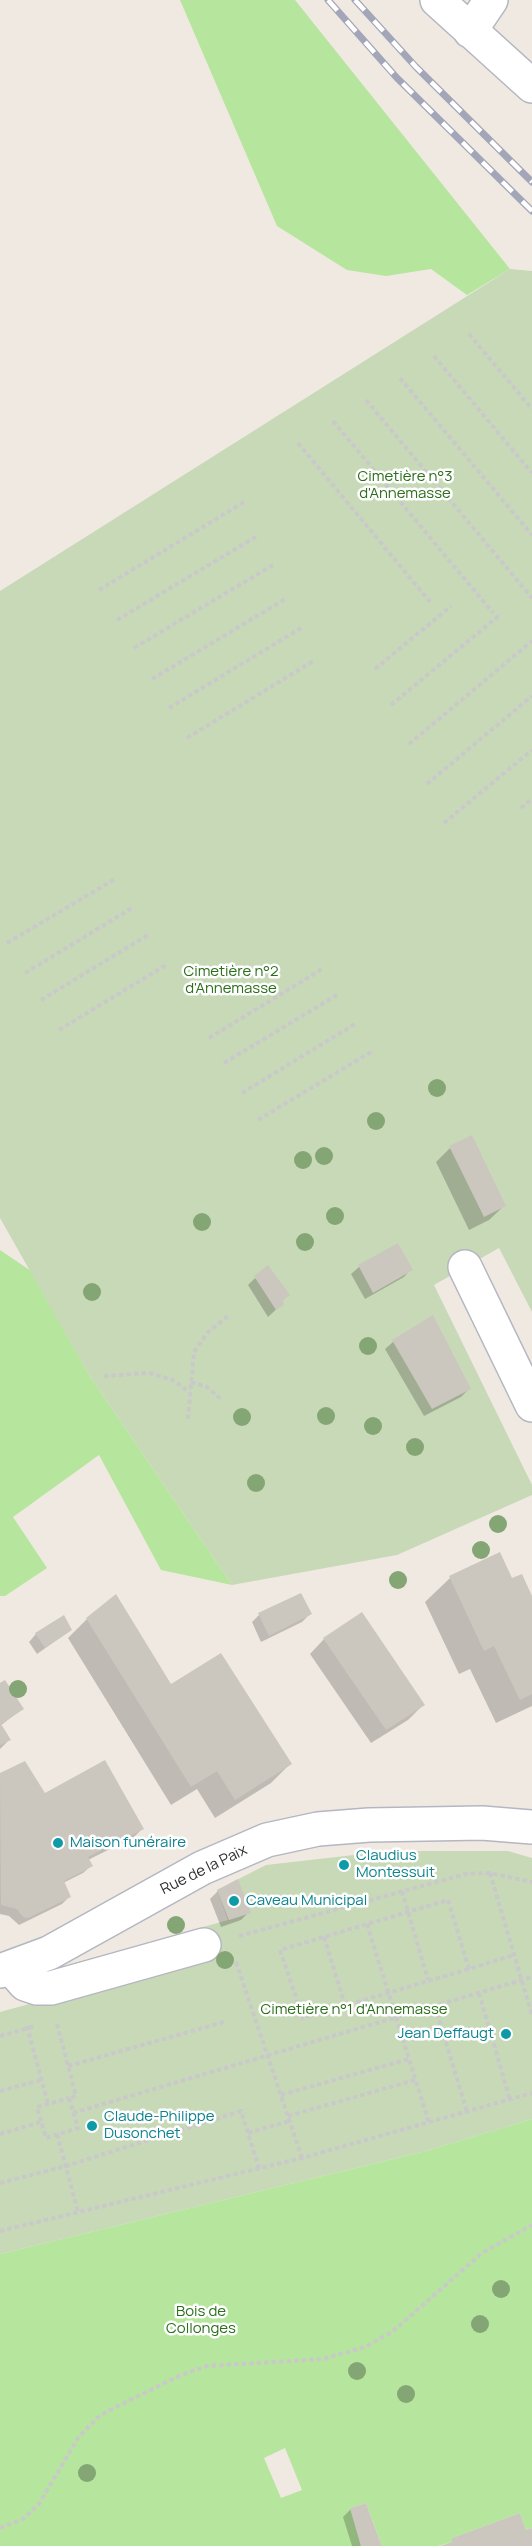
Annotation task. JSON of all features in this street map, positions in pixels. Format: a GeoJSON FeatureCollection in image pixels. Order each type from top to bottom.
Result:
{"type":"FeatureCollection","features":[{"type":"Feature","properties":{"kind":"street"},"geometry":{"type":"LineString","coordinates":[[437,0],[532,86]]}},
{"type":"Feature","properties":{"kind":"street"},"geometry":{"type":"LineString","coordinates":[[470,31],[491,0]]}},
{"type":"Feature","properties":{"kind":"street"},"geometry":{"type":"LineString","coordinates":[[465,1268],[532,1405]]}},
{"type":"Feature","properties":{"kind":"street","name":"Rue de la Paix"},"geometry":{"type":"LineString","coordinates":[[6,1970],[66,1945],[202,1868],[267,1840],[309,1831],[369,1825],[482,1823],[532,1827]]}},
{"type":"Feature","properties":{"kind":"street"},"geometry":{"type":"LineString","coordinates":[[6,1970],[24,1984],[37,1988],[51,1988],[216,1942]]}},
{"type":"Feature","properties":{"kind":"path"},"geometry":{"type":"LineString","coordinates":[[469,334],[532,409]]}},
{"type":"Feature","properties":{"kind":"path"},"geometry":{"type":"LineString","coordinates":[[434,356],[532,473]]}},
{"type":"Feature","properties":{"kind":"path"},"geometry":{"type":"LineString","coordinates":[[400,378],[532,535]]}},
{"type":"Feature","properties":{"kind":"path"},"geometry":{"type":"LineString","coordinates":[[366,400],[532,598]]}},
{"type":"Feature","properties":{"kind":"path"},"geometry":{"type":"LineString","coordinates":[[333,422],[493,612]]}},
{"type":"Feature","properties":{"kind":"path"},"geometry":{"type":"LineString","coordinates":[[298,443],[430,602]]}},
{"type":"Feature","properties":{"kind":"path"},"geometry":{"type":"LineString","coordinates":[[99,590],[244,502]]}},
{"type":"Feature","properties":{"kind":"path"},"geometry":{"type":"LineString","coordinates":[[117,620],[259,535]]}},
{"type":"Feature","properties":{"kind":"path"},"geometry":{"type":"LineString","coordinates":[[134,648],[273,565]]}},
{"type":"Feature","properties":{"kind":"path"},"geometry":{"type":"LineString","coordinates":[[152,680],[287,598]]}},
{"type":"Feature","properties":{"kind":"path"},"geometry":{"type":"LineString","coordinates":[[375,669],[452,606]]}},
{"type":"Feature","properties":{"kind":"path"},"geometry":{"type":"LineString","coordinates":[[391,705],[501,614]]}},
{"type":"Feature","properties":{"kind":"path"},"geometry":{"type":"LineString","coordinates":[[169,708],[301,628]]}},
{"type":"Feature","properties":{"kind":"path"},"geometry":{"type":"LineString","coordinates":[[409,744],[532,641]]}},
{"type":"Feature","properties":{"kind":"path"},"geometry":{"type":"LineString","coordinates":[[187,738],[315,660]]}},
{"type":"Feature","properties":{"kind":"path"},"geometry":{"type":"LineString","coordinates":[[427,783],[532,696]]}},
{"type":"Feature","properties":{"kind":"path"},"geometry":{"type":"LineString","coordinates":[[444,823],[532,750]]}},
{"type":"Feature","properties":{"kind":"path"},"geometry":{"type":"LineString","coordinates":[[521,808],[532,799]]}},
{"type":"Feature","properties":{"kind":"path"},"geometry":{"type":"LineString","coordinates":[[8,943],[115,879]]}},
{"type":"Feature","properties":{"kind":"path"},"geometry":{"type":"LineString","coordinates":[[25,973],[132,908]]}},
{"type":"Feature","properties":{"kind":"path"},"geometry":{"type":"LineString","coordinates":[[41,1000],[148,935]]}},
{"type":"Feature","properties":{"kind":"path"},"geometry":{"type":"LineString","coordinates":[[59,1029],[165,965]]}},
{"type":"Feature","properties":{"kind":"path"},"geometry":{"type":"LineString","coordinates":[[209,1038],[322,969]]}},
{"type":"Feature","properties":{"kind":"path"},"geometry":{"type":"LineString","coordinates":[[224,1063],[338,995]]}},
{"type":"Feature","properties":{"kind":"path"},"geometry":{"type":"LineString","coordinates":[[242,1093],[355,1024]]}},
{"type":"Feature","properties":{"kind":"path"},"geometry":{"type":"LineString","coordinates":[[258,1120],[371,1052]]}},
{"type":"Feature","properties":{"kind":"path"},"geometry":{"type":"LineString","coordinates":[[188,1419],[193,1359],[198,1344],[213,1327],[228,1316]]}},
{"type":"Feature","properties":{"kind":"path"},"geometry":{"type":"LineString","coordinates":[[104,1376],[150,1373],[173,1380],[190,1392]]}},
{"type":"Feature","properties":{"kind":"path"},"geometry":{"type":"LineString","coordinates":[[191,1382],[207,1387],[221,1399]]}},
{"type":"Feature","properties":{"kind":"path"},"geometry":{"type":"LineString","coordinates":[[302,2158],[268,2056],[216,1942],[466,1874],[490,1873],[532,1882]]}},
{"type":"Feature","properties":{"kind":"path"},"geometry":{"type":"LineString","coordinates":[[490,1873],[532,2015]]}},
{"type":"Feature","properties":{"kind":"path"},"geometry":{"type":"LineString","coordinates":[[402,1891],[428,1980]]}},
{"type":"Feature","properties":{"kind":"path"},"geometry":{"type":"LineString","coordinates":[[469,1969],[448,1900],[280,1950],[303,2018],[469,1969],[514,1954]]}},
{"type":"Feature","properties":{"kind":"path"},"geometry":{"type":"LineString","coordinates":[[367,1924],[429,2123]]}},
{"type":"Feature","properties":{"kind":"path"},"geometry":{"type":"LineString","coordinates":[[324,1937],[345,2005]]}},
{"type":"Feature","properties":{"kind":"path"},"geometry":{"type":"LineString","coordinates":[[6,1970],[48,2104]]}},
{"type":"Feature","properties":{"kind":"path"},"geometry":{"type":"LineString","coordinates":[[73,2113],[532,1977]]}},
{"type":"Feature","properties":{"kind":"path"},"geometry":{"type":"LineString","coordinates":[[479,1993],[510,2100]]}},
{"type":"Feature","properties":{"kind":"path"},"geometry":{"type":"LineString","coordinates":[[435,2006],[467,2112]]}},
{"type":"Feature","properties":{"kind":"path"},"geometry":{"type":"LineString","coordinates":[[56,2020],[76,2096],[37,2107],[46,2138],[78,2128],[69,2098]]}},
{"type":"Feature","properties":{"kind":"path"},"geometry":{"type":"LineString","coordinates":[[68,2066],[224,2022]]}},
{"type":"Feature","properties":{"kind":"path"},"geometry":{"type":"LineString","coordinates":[[281,2095],[409,2059]]}},
{"type":"Feature","properties":{"kind":"path"},"geometry":{"type":"LineString","coordinates":[[0,2091],[41,2080]]}},
{"type":"Feature","properties":{"kind":"path"},"geometry":{"type":"LineString","coordinates":[[248,2133],[416,2080]]}},
{"type":"Feature","properties":{"kind":"path"},"geometry":{"type":"LineString","coordinates":[[0,2230],[302,2158],[532,2093]]}},
{"type":"Feature","properties":{"kind":"path"},"geometry":{"type":"LineString","coordinates":[[0,2183],[66,2166],[241,2111],[259,2168]]}},
{"type":"Feature","properties":{"kind":"path"},"geometry":{"type":"LineString","coordinates":[[0,2134],[41,2122]]}},
{"type":"Feature","properties":{"kind":"path"},"geometry":{"type":"LineString","coordinates":[[57,2134],[78,2212]]}},
{"type":"Feature","properties":{"kind":"path"},"geometry":{"type":"LineString","coordinates":[[0,2529],[23,2518],[39,2504],[78,2438],[97,2418],[110,2410],[181,2375],[207,2366],[323,2359],[365,2347],[392,2332],[475,2258],[532,2225]]}},
{"type":"Feature","properties":{"kind":"green space"},"geometry":{"type":"Polygon","coordinates":[[[180,0],[295,0],[510,269],[467,295],[431,269],[386,276],[347,270],[277,226],[180,0]]]}},
{"type":"Feature","properties":{"kind":"green space","name":"Cimetière n°2 d'Annemasse"},"geometry":{"type":"Polygon","coordinates":[[[510,269],[532,271],[532,1312],[499,1248],[434,1285],[532,1485],[532,1495],[397,1555],[232,1585],[89,1375],[0,1218],[0,591],[510,269]]]}},
{"type":"Feature","properties":{"kind":"green space"},"geometry":{"type":"Polygon","coordinates":[[[0,1250],[31,1271],[89,1375],[232,1585],[161,1570],[99,1455],[13,1517],[47,1568],[5,1596],[0,1596],[0,1250]]]}},
{"type":"Feature","properties":{"kind":"green space","name":"Cimetière n°1 d'Annemasse"},"geometry":{"type":"Polygon","coordinates":[[[389,1851],[508,1851],[532,1858],[532,2119],[426,2151],[0,2254],[0,2012],[208,1955],[196,1929],[228,1920],[217,1890],[266,1865],[389,1851]]]}},
{"type":"Feature","properties":{"kind":"green space","name":"Bois de Collonges"},"geometry":{"type":"Polygon","coordinates":[[[532,2119],[532,2528],[526,2530],[520,2513],[452,2538],[452,2542],[438,2546],[382,2546],[366,2503],[350,2508],[361,2546],[0,2546],[0,2254],[426,2151],[532,2119]],[[285,2448],[264,2458],[281,2498],[302,2490],[285,2448]]]}},
{"type":"Feature","properties":{"kind":"building"},"geometry":{"type":"Polygon","coordinates":[[[472,1135],[506,1206],[484,1217],[449,1146],[472,1135]]]}},
{"type":"Feature","properties":{"kind":"building"},"geometry":{"type":"Polygon","coordinates":[[[398,1243],[413,1270],[373,1293],[358,1265],[398,1243]]]}},
{"type":"Feature","properties":{"kind":"building"},"geometry":{"type":"Polygon","coordinates":[[[268,1265],[290,1295],[283,1300],[284,1305],[276,1310],[254,1276],[268,1265]]]}},
{"type":"Feature","properties":{"kind":"building"},"geometry":{"type":"Polygon","coordinates":[[[433,1315],[471,1389],[432,1409],[392,1340],[433,1315]]]}},
{"type":"Feature","properties":{"kind":"building"},"geometry":{"type":"Polygon","coordinates":[[[500,1552],[512,1578],[522,1574],[532,1596],[532,1694],[520,1700],[494,1646],[484,1651],[449,1576],[500,1552]]]}},
{"type":"Feature","properties":{"kind":"building"},"geometry":{"type":"Polygon","coordinates":[[[301,1593],[312,1614],[269,1636],[258,1613],[301,1593]]]}},
{"type":"Feature","properties":{"kind":"building"},"geometry":{"type":"Polygon","coordinates":[[[116,1594],[171,1684],[221,1653],[292,1764],[235,1800],[217,1771],[191,1787],[86,1618],[116,1594]]]}},
{"type":"Feature","properties":{"kind":"building"},"geometry":{"type":"Polygon","coordinates":[[[362,1612],[425,1705],[386,1730],[323,1638],[362,1612]]]}},
{"type":"Feature","properties":{"kind":"building"},"geometry":{"type":"Polygon","coordinates":[[[64,1615],[72,1630],[45,1648],[35,1633],[64,1615]]]}},
{"type":"Feature","properties":{"kind":"building"},"geometry":{"type":"Polygon","coordinates":[[[5,1680],[24,1709],[1,1724],[11,1740],[0,1745],[0,1683],[5,1680]]]}},
{"type":"Feature","properties":{"kind":"building","name":"Maison funéraire"},"geometry":{"type":"Polygon","coordinates":[[[105,1760],[144,1829],[88,1857],[93,1866],[64,1881],[71,1897],[28,1918],[23,1917],[17,1909],[1,1905],[0,1773],[25,1761],[45,1793],[105,1760]]]}},
{"type":"Feature","properties":{"kind":"building","name":"Caveau Municipal"},"geometry":{"type":"Polygon","coordinates":[[[238,1879],[251,1913],[229,1920],[217,1890],[238,1879]]]}},
{"type":"Feature","properties":{"kind":"building"},"geometry":{"type":"Polygon","coordinates":[[[366,2503],[382,2546],[361,2546],[350,2508],[366,2503]]]}},
{"type":"Feature","properties":{"kind":"building"},"geometry":{"type":"Polygon","coordinates":[[[520,2513],[526,2530],[532,2528],[532,2546],[440,2546],[452,2542],[452,2538],[520,2513]]]}},
{"type":"Feature","properties":{"kind":"railway"},"geometry":{"type":"LineString","coordinates":[[328,0],[397,78],[532,211]]}},
{"type":"Feature","properties":{"kind":"railway"},"geometry":{"type":"LineString","coordinates":[[355,0],[416,67],[532,182]]}},
{"type":"Feature","properties":{"kind":"place","name":"Maison funéraire"},"geometry":{"type":"Point","coordinates":[58,1843]}},
{"type":"Feature","properties":{"kind":"place","name":"Claudius Montessuit"},"geometry":{"type":"Point","coordinates":[344,1865]}},
{"type":"Feature","properties":{"kind":"place","name":"Caveau Municipal"},"geometry":{"type":"Point","coordinates":[234,1901]}},
{"type":"Feature","properties":{"kind":"place","name":"Jean Deffaugt"},"geometry":{"type":"Point","coordinates":[506,2034]}},
{"type":"Feature","properties":{"kind":"place","name":"Claude-Philippe Dusonchet"},"geometry":{"type":"Point","coordinates":[92,2126]}},
{"type":"Feature","properties":{"kind":"park label","name":"Cimetière n°3 d'Annemasse"},"geometry":{"type":"Point","coordinates":[405,486]}}]}
